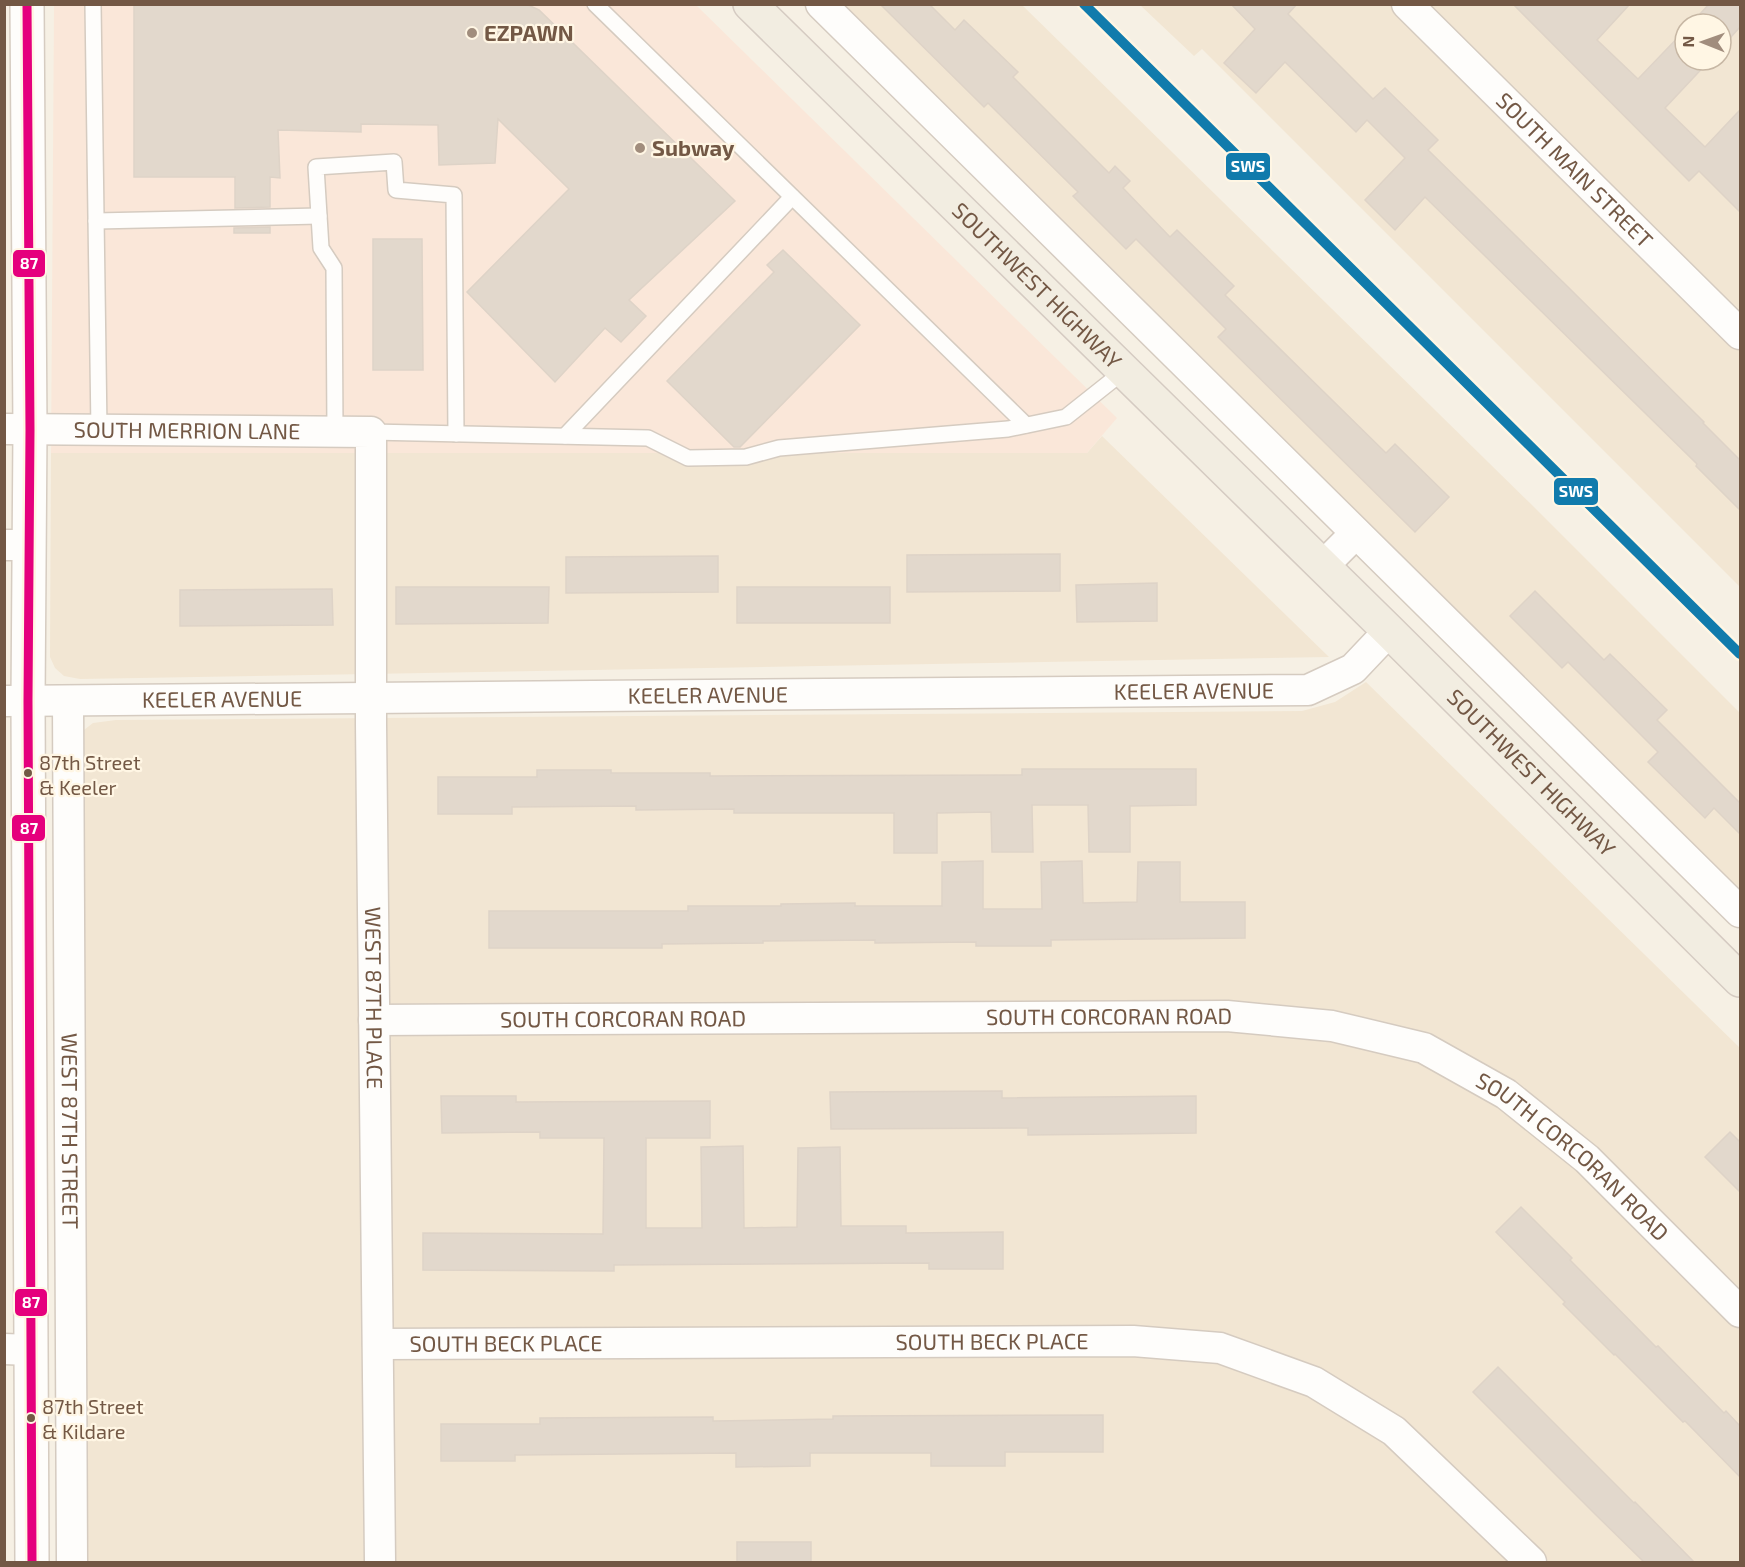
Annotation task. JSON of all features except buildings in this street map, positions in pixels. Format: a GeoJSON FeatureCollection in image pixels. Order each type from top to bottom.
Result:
{"type":"FeatureCollection","features":[{"type":"Feature","properties":{"kind":"main road","name":"WEST 87TH STREET"},"geometry":{"type":"LineString","coordinates":[[27,4],[17,429],[18,1349],[32,1563]]}},
{"type":"Feature","properties":{"kind":"main road","name":"SOUTHWEST HIGHWAY"},"geometry":{"type":"LineString","coordinates":[[750,4],[1389,631],[1740,980]]}},
{"type":"Feature","properties":{"kind":"street","name":"SOUTHWEST HIGHWAY"},"geometry":{"type":"LineString","coordinates":[[821,4],[1740,912]]}},
{"type":"Feature","properties":{"kind":"street","name":"SOUTH MAIN STREET"},"geometry":{"type":"LineString","coordinates":[[1407,4],[1740,334]]}},
{"type":"Feature","properties":{"kind":"street","name":"SOUTH MERRION LANE"},"geometry":{"type":"LineString","coordinates":[[17,429],[370,432]]}},
{"type":"Feature","properties":{"kind":"street","name":"WEST 87TH PLACE"},"geometry":{"type":"LineString","coordinates":[[370,432],[380,1563]]}},
{"type":"Feature","properties":{"kind":"street"},"geometry":{"type":"LineString","coordinates":[[1323,566],[1356,533]]}},
{"type":"Feature","properties":{"kind":"street","name":"KEELER AVENUE"},"geometry":{"type":"LineString","coordinates":[[16,701],[1308,690],[1353,669],[1389,631]]}},
{"type":"Feature","properties":{"kind":"street","name":"WEST 87TH STREET"},"geometry":{"type":"LineString","coordinates":[[68,701],[72,1563]]}},
{"type":"Feature","properties":{"kind":"street","name":"SOUTH CORCORAN ROAD"},"geometry":{"type":"LineString","coordinates":[[374,1020],[1227,1016],[1332,1026],[1424,1048],[1506,1094],[1587,1159],[1740,1312]]}},
{"type":"Feature","properties":{"kind":"street","name":"SOUTH BECK PLACE"},"geometry":{"type":"LineString","coordinates":[[378,1344],[1133,1341],[1220,1348],[1314,1382],[1394,1431],[1531,1563]]}},
{"type":"Feature","properties":{"kind":"lane"},"geometry":{"type":"LineString","coordinates":[[93,4],[99,430]]}},
{"type":"Feature","properties":{"kind":"lane"},"geometry":{"type":"LineString","coordinates":[[600,6],[1026,425]]}},
{"type":"Feature","properties":{"kind":"lane"},"geometry":{"type":"LineString","coordinates":[[335,432],[334,268],[321,248],[316,167],[394,162],[396,190],[454,195],[456,434]]}},
{"type":"Feature","properties":{"kind":"lane"},"geometry":{"type":"LineString","coordinates":[[565,436],[792,197]]}},
{"type":"Feature","properties":{"kind":"lane"},"geometry":{"type":"LineString","coordinates":[[96,221],[319,216]]}},
{"type":"Feature","properties":{"kind":"lane"},"geometry":{"type":"LineString","coordinates":[[370,432],[648,438],[688,458],[746,457],[779,448],[1008,429],[1066,417],[1124,371]]}},
{"type":"Feature","properties":{"kind":"shaded area"},"geometry":{"type":"Polygon","coordinates":[[[54,4],[696,5],[1117,418],[1087,453],[51,453],[54,4]]]}},
{"type":"Feature","properties":{"kind":"shaded area"},"geometry":{"type":"Polygon","coordinates":[[[836,5],[1022,5],[1533,506],[1740,713],[1740,896],[836,5]]]}},
{"type":"Feature","properties":{"kind":"shaded area"},"geometry":{"type":"Polygon","coordinates":[[[1140,5],[1740,5],[1740,587],[1202,49],[1194,56],[1140,5]]]}},
{"type":"Feature","properties":{"kind":"shaded area"},"geometry":{"type":"Polygon","coordinates":[[[1102,436],[1329,657],[80,679],[64,676],[55,668],[50,657],[51,453],[1087,453],[1102,436]]]}},
{"type":"Feature","properties":{"kind":"shaded area"},"geometry":{"type":"Polygon","coordinates":[[[1366,682],[1740,1048],[1740,1562],[81,1562],[79,750],[84,730],[93,723],[116,720],[1302,711],[1335,702],[1366,682]]]}},
{"type":"Feature","properties":{"kind":"transit line","name":"87"},"geometry":{"type":"LineString","coordinates":[[27,4],[32,1562]]}},
{"type":"Feature","properties":{"kind":"transit line","name":"SWS"},"geometry":{"type":"LineString","coordinates":[[1084,4],[1740,654]]}},
{"type":"Feature","properties":{"kind":"place","name":"EZPAWN"},"geometry":{"type":"Point","coordinates":[472,33]}},
{"type":"Feature","properties":{"kind":"place","name":"Subway"},"geometry":{"type":"Point","coordinates":[640,148]}},
{"type":"Feature","properties":{"kind":"place","name":"87th Street & Keeler"},"geometry":{"type":"Point","coordinates":[28,773]}},
{"type":"Feature","properties":{"kind":"place","name":"87th Street & Kildare"},"geometry":{"type":"Point","coordinates":[31,1418]}}]}
